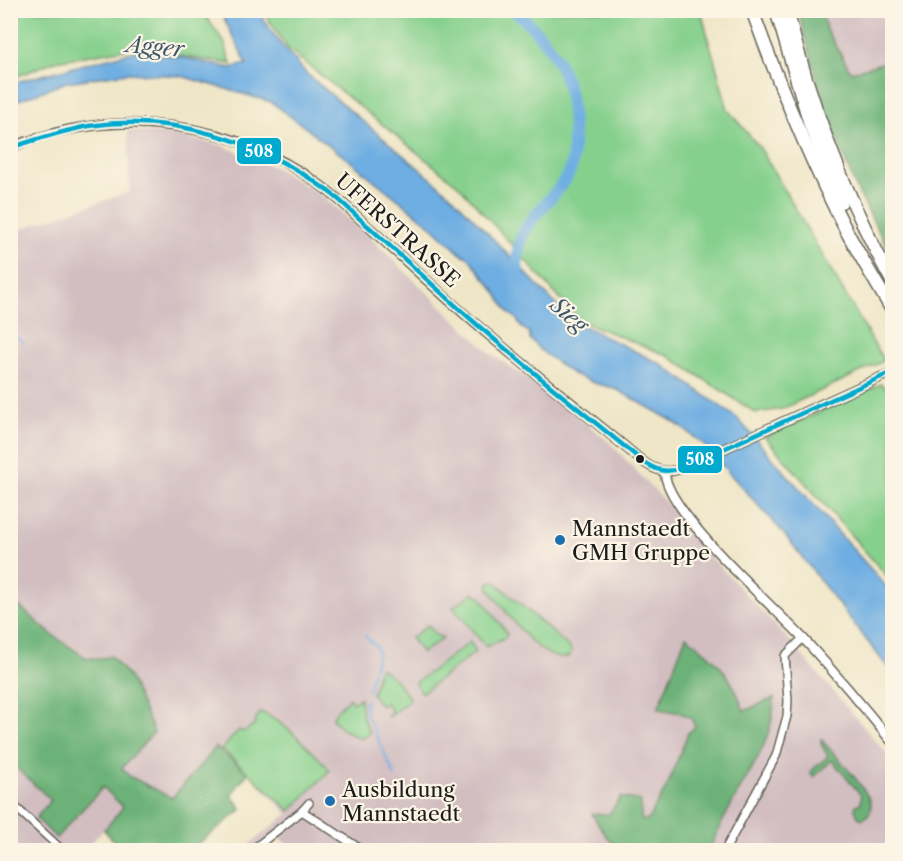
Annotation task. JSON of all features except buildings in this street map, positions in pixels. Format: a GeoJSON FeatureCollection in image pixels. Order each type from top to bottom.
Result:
{"type":"FeatureCollection","features":[{"type":"Feature","properties":{"kind":"highway"},"geometry":{"type":"LineString","coordinates":[[752,10],[814,162],[850,237],[889,305]]}},
{"type":"Feature","properties":{"kind":"highway"},"geometry":{"type":"LineString","coordinates":[[776,10],[799,90],[823,160],[889,305]]}},
{"type":"Feature","properties":{"kind":"highway"},"geometry":{"type":"LineString","coordinates":[[787,10],[809,86],[834,155],[863,224],[892,281]]}},
{"type":"Feature","properties":{"kind":"street","name":"UFERSTRASSE"},"geometry":{"type":"LineString","coordinates":[[10,148],[64,131],[110,124],[147,123],[174,126],[234,139],[289,164],[326,189],[471,320],[641,460],[652,468],[665,472]]}},
{"type":"Feature","properties":{"kind":"street"},"geometry":{"type":"LineString","coordinates":[[892,372],[682,468],[665,472],[670,489],[702,534],[803,638],[892,742]]}},
{"type":"Feature","properties":{"kind":"street"},"geometry":{"type":"LineString","coordinates":[[725,850],[776,756],[787,716],[785,656],[803,638]]}},
{"type":"Feature","properties":{"kind":"street"},"geometry":{"type":"LineString","coordinates":[[10,802],[62,850]]}},
{"type":"Feature","properties":{"kind":"street"},"geometry":{"type":"LineString","coordinates":[[252,850],[309,803]]}},
{"type":"Feature","properties":{"kind":"street"},"geometry":{"type":"LineString","coordinates":[[302,811],[362,850]]}},
{"type":"Feature","properties":{"kind":"shaded area"},"geometry":{"type":"Polygon","coordinates":[[[822,11],[892,11],[892,60],[851,72],[826,29],[822,11]]]}},
{"type":"Feature","properties":{"kind":"shaded area"},"geometry":{"type":"Polygon","coordinates":[[[128,130],[177,135],[223,146],[276,168],[321,195],[364,232],[491,354],[548,393],[610,443],[674,511],[688,533],[790,641],[892,760],[892,850],[294,850],[279,838],[266,850],[242,850],[288,814],[248,773],[188,850],[121,850],[103,830],[84,850],[53,850],[44,842],[37,850],[11,850],[11,232],[130,192],[128,130]]]}},
{"type":"Feature","properties":{"kind":"green space"},"geometry":{"type":"Polygon","coordinates":[[[11,11],[202,11],[224,42],[231,64],[132,48],[55,61],[11,79],[11,11]]]}},
{"type":"Feature","properties":{"kind":"green space"},"geometry":{"type":"Polygon","coordinates":[[[263,11],[701,11],[728,110],[760,148],[884,361],[782,409],[756,413],[668,356],[579,320],[459,186],[288,49],[263,11]]]}},
{"type":"Feature","properties":{"kind":"green space"},"geometry":{"type":"Polygon","coordinates":[[[798,11],[822,11],[826,29],[851,72],[892,60],[892,258],[855,186],[826,112],[798,11]]]}},
{"type":"Feature","properties":{"kind":"green space"},"geometry":{"type":"Polygon","coordinates":[[[881,384],[892,394],[892,582],[765,437],[881,384]]]}},
{"type":"Feature","properties":{"kind":"green space"},"geometry":{"type":"Polygon","coordinates":[[[491,581],[495,582],[568,646],[571,650],[570,656],[559,658],[536,646],[489,589],[488,584],[491,581]]]}},
{"type":"Feature","properties":{"kind":"green space"},"geometry":{"type":"Polygon","coordinates":[[[473,593],[480,596],[507,633],[506,637],[486,647],[453,607],[473,593]]]}},
{"type":"Feature","properties":{"kind":"green space"},"geometry":{"type":"Polygon","coordinates":[[[11,599],[51,634],[85,657],[99,659],[111,656],[129,677],[154,732],[122,768],[129,776],[172,798],[216,747],[248,773],[231,795],[242,809],[190,850],[122,850],[104,830],[123,807],[103,787],[56,838],[36,818],[51,800],[11,763],[11,599]]]}},
{"type":"Feature","properties":{"kind":"green space"},"geometry":{"type":"Polygon","coordinates":[[[428,625],[436,635],[443,638],[422,653],[411,638],[428,625]]]}},
{"type":"Feature","properties":{"kind":"green space"},"geometry":{"type":"Polygon","coordinates":[[[686,636],[722,668],[734,686],[744,711],[774,698],[767,738],[709,850],[619,850],[606,836],[592,814],[609,814],[621,797],[641,801],[641,820],[648,820],[668,784],[688,733],[695,727],[691,718],[681,713],[658,709],[686,636]]]}},
{"type":"Feature","properties":{"kind":"green space"},"geometry":{"type":"Polygon","coordinates":[[[470,642],[475,650],[474,653],[422,693],[415,683],[470,642]]]}},
{"type":"Feature","properties":{"kind":"green space"},"geometry":{"type":"Polygon","coordinates":[[[381,668],[396,680],[410,699],[389,717],[387,715],[392,711],[386,703],[381,706],[372,694],[381,668]]]}},
{"type":"Feature","properties":{"kind":"green space"},"geometry":{"type":"Polygon","coordinates":[[[349,698],[353,703],[360,698],[363,719],[370,732],[364,738],[359,738],[340,728],[332,719],[349,698]]]}},
{"type":"Feature","properties":{"kind":"green space"},"geometry":{"type":"Polygon","coordinates":[[[261,712],[289,730],[330,770],[290,811],[222,749],[239,730],[244,732],[255,724],[261,712]]]}},
{"type":"Feature","properties":{"kind":"green space"},"geometry":{"type":"Polygon","coordinates":[[[821,739],[866,793],[871,808],[863,819],[858,817],[855,810],[856,805],[861,803],[861,795],[832,760],[814,777],[810,772],[828,756],[821,744],[821,739]]]}},
{"type":"Feature","properties":{"kind":"water"},"geometry":{"type":"Polygon","coordinates":[[[220,11],[257,11],[307,74],[453,197],[571,320],[659,363],[737,418],[892,593],[892,673],[785,535],[702,443],[671,420],[614,388],[594,383],[571,373],[540,350],[530,339],[529,332],[522,328],[516,318],[509,313],[468,257],[461,254],[430,225],[351,162],[271,102],[181,76],[127,73],[67,82],[11,103],[11,83],[136,51],[180,57],[230,68],[247,64],[220,11]]]}},
{"type":"Feature","properties":{"kind":"waterway"},"geometry":{"type":"LineString","coordinates":[[514,10],[542,38],[560,66],[566,82],[573,117],[573,152],[570,171],[558,189],[531,220],[525,231],[517,259],[518,278]]}},
{"type":"Feature","properties":{"kind":"waterway"},"geometry":{"type":"LineString","coordinates":[[10,332],[24,343]]}},
{"type":"Feature","properties":{"kind":"waterway"},"geometry":{"type":"LineString","coordinates":[[365,636],[376,646],[378,653],[368,691]]}},
{"type":"Feature","properties":{"kind":"waterway"},"geometry":{"type":"LineString","coordinates":[[365,701],[366,714],[395,776]]}},
{"type":"Feature","properties":{"kind":"transit line","name":"508"},"geometry":{"type":"LineString","coordinates":[[10,148],[89,126],[121,123],[152,124],[215,135],[274,158],[302,173],[333,195],[502,346],[641,460],[660,470],[671,471],[682,468],[892,372]]}},
{"type":"Feature","properties":{"kind":"place","name":"Mannstaedt GMH Gruppe"},"geometry":{"type":"Point","coordinates":[560,540]}},
{"type":"Feature","properties":{"kind":"place","name":"Ausbildung Mannstaedt"},"geometry":{"type":"Point","coordinates":[330,801]}},
{"type":"Feature","properties":{"kind":"water label","name":"Agger"},"geometry":{"type":"Point","coordinates":[155,47]}},
{"type":"Feature","properties":{"kind":"water label","name":"Sieg"},"geometry":{"type":"Point","coordinates":[569,315]}}]}
